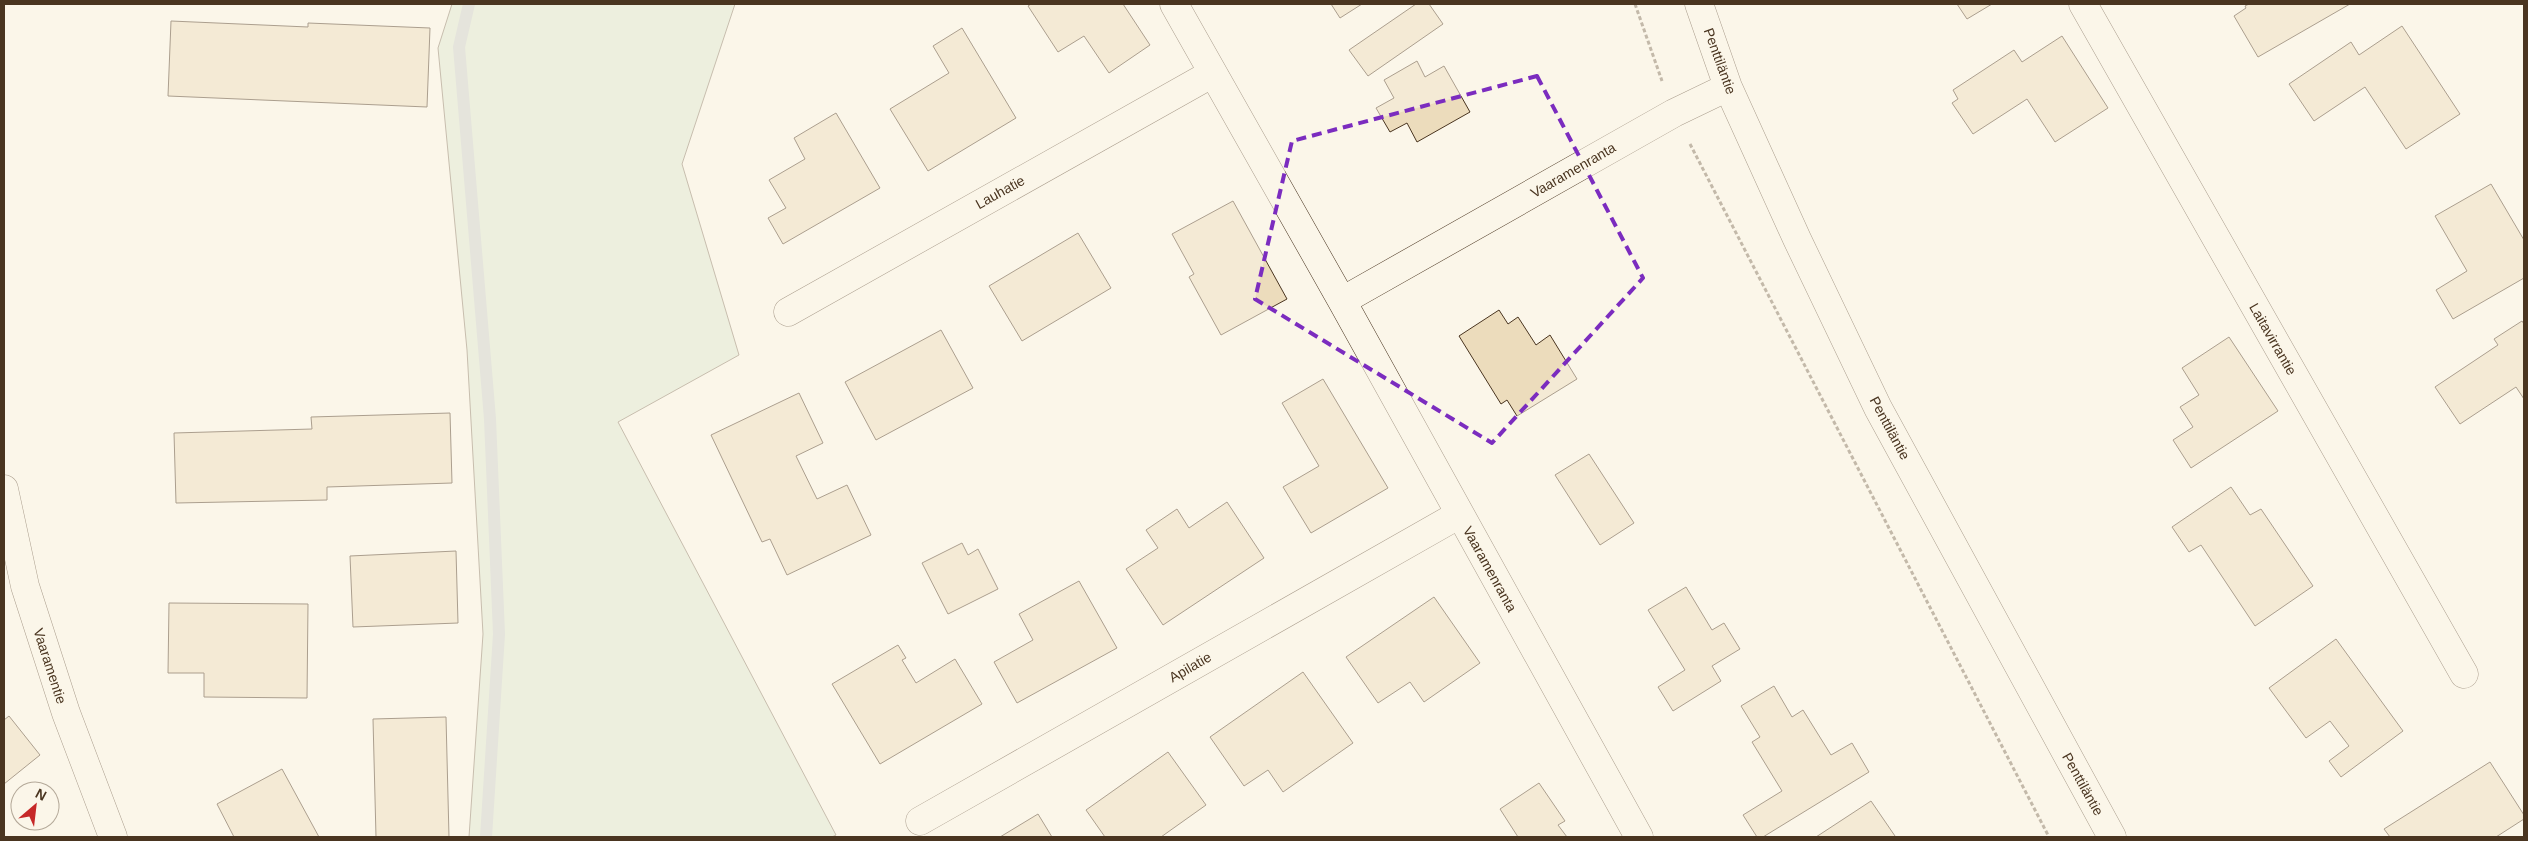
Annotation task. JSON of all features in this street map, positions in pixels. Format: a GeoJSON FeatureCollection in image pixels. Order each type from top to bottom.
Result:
{"type":"FeatureCollection","features":[{"type":"Feature","properties":{"kind":"street","name":"Vaaramenranta"},"geometry":{"type":"LineString","coordinates":[[1174,4],[1342,301],[1639,837]]}},
{"type":"Feature","properties":{"kind":"street","name":"Penttiläntie"},"geometry":{"type":"LineString","coordinates":[[1699,4],[1728,87],[1797,239],[1878,408],[2112,837]]}},
{"type":"Feature","properties":{"kind":"street","name":"Laitavirrantie"},"geometry":{"type":"LineString","coordinates":[[2083,4],[2464,674]]}},
{"type":"Feature","properties":{"kind":"street","name":"Lauhatie"},"geometry":{"type":"LineString","coordinates":[[788,312],[1213,73]]}},
{"type":"Feature","properties":{"kind":"street","name":"Vaaramenranta"},"geometry":{"type":"LineString","coordinates":[[1342,301],[1674,113],[1728,87]]}},
{"type":"Feature","properties":{"kind":"street","name":"Vaaramentie"},"geometry":{"type":"LineString","coordinates":[[4,489],[25,586],[66,713],[113,837]]}},
{"type":"Feature","properties":{"kind":"street","name":"Apilatie"},"geometry":{"type":"LineString","coordinates":[[920,821],[1460,514]]}},
{"type":"Feature","properties":{"kind":"path"},"geometry":{"type":"LineString","coordinates":[[1635,4],[1674,113],[2049,837]]}},
{"type":"Feature","properties":{"kind":"highlighted area"},"geometry":{"type":"Polygon","coordinates":[[[1537,76],[1643,278],[1492,443],[1255,299],[1292,141],[1537,76]]]}},
{"type":"Feature","properties":{"kind":"green space"},"geometry":{"type":"Polygon","coordinates":[[[452,4],[735,4],[682,164],[739,355],[618,422],[836,835],[832,837],[469,837],[483,634],[467,350],[438,48],[452,4]]]}},
{"type":"Feature","properties":{"kind":"building"},"geometry":{"type":"Polygon","coordinates":[[[1031,4],[1123,4],[1150,45],[1109,73],[1084,36],[1058,52],[1028,6],[1031,4]]]}},
{"type":"Feature","properties":{"kind":"building"},"geometry":{"type":"Polygon","coordinates":[[[1331,4],[1362,4],[1340,18],[1331,4]]]}},
{"type":"Feature","properties":{"kind":"building"},"geometry":{"type":"Polygon","coordinates":[[[1416,4],[1429,4],[1443,24],[1368,76],[1349,50],[1416,4]]]}},
{"type":"Feature","properties":{"kind":"building"},"geometry":{"type":"Polygon","coordinates":[[[1957,4],[1992,4],[1967,19],[1957,4]]]}},
{"type":"Feature","properties":{"kind":"building"},"geometry":{"type":"Polygon","coordinates":[[[2249,4],[2350,4],[2258,57],[2234,16],[2249,4]]]}},
{"type":"Feature","properties":{"kind":"building"},"geometry":{"type":"Polygon","coordinates":[[[171,21],[308,27],[308,23],[430,28],[427,107],[168,96],[171,21]]]}},
{"type":"Feature","properties":{"kind":"building"},"geometry":{"type":"Polygon","coordinates":[[[2402,26],[2460,114],[2406,149],[2365,87],[2314,121],[2289,84],[2351,42],[2359,55],[2402,26]]]}},
{"type":"Feature","properties":{"kind":"building"},"geometry":{"type":"Polygon","coordinates":[[[962,28],[1016,118],[928,171],[890,109],[949,73],[933,46],[962,28]]]}},
{"type":"Feature","properties":{"kind":"building"},"geometry":{"type":"Polygon","coordinates":[[[2062,36],[2108,108],[2055,142],[2027,99],[1973,134],[1952,103],[1958,99],[1953,90],[2014,50],[2022,62],[2062,36]]]}},
{"type":"Feature","properties":{"kind":"building"},"geometry":{"type":"Polygon","coordinates":[[[1417,61],[1425,77],[1444,66],[1470,112],[1417,142],[1407,123],[1390,132],[1376,108],[1394,98],[1384,80],[1417,61]]]}},
{"type":"Feature","properties":{"kind":"building"},"geometry":{"type":"Polygon","coordinates":[[[836,113],[880,188],[783,244],[768,218],[786,208],[769,180],[805,159],[794,138],[836,113]]]}},
{"type":"Feature","properties":{"kind":"building"},"geometry":{"type":"Polygon","coordinates":[[[2491,184],[2524,240],[2524,278],[2453,319],[2436,290],[2467,271],[2435,216],[2491,184]]]}},
{"type":"Feature","properties":{"kind":"building"},"geometry":{"type":"Polygon","coordinates":[[[1233,201],[1287,299],[1221,335],[1189,277],[1194,274],[1172,234],[1233,201]]]}},
{"type":"Feature","properties":{"kind":"building"},"geometry":{"type":"Polygon","coordinates":[[[1078,233],[1111,288],[1022,341],[989,286],[1078,233]]]}},
{"type":"Feature","properties":{"kind":"building"},"geometry":{"type":"Polygon","coordinates":[[[1499,310],[1508,324],[1518,317],[1536,345],[1550,335],[1577,379],[1517,416],[1507,400],[1501,404],[1459,336],[1499,310]]]}},
{"type":"Feature","properties":{"kind":"building"},"geometry":{"type":"Polygon","coordinates":[[[2522,321],[2524,324],[2524,399],[2516,387],[2460,424],[2435,387],[2498,345],[2494,339],[2522,321]]]}},
{"type":"Feature","properties":{"kind":"building"},"geometry":{"type":"Polygon","coordinates":[[[941,330],[973,388],[876,440],[845,382],[941,330]]]}},
{"type":"Feature","properties":{"kind":"building"},"geometry":{"type":"Polygon","coordinates":[[[2229,337],[2278,411],[2191,468],[2173,440],[2193,427],[2180,407],[2199,395],[2182,368],[2229,337]]]}},
{"type":"Feature","properties":{"kind":"building"},"geometry":{"type":"Polygon","coordinates":[[[1323,379],[1388,488],[1311,533],[1283,487],[1319,466],[1282,403],[1323,379]]]}},
{"type":"Feature","properties":{"kind":"building"},"geometry":{"type":"Polygon","coordinates":[[[799,393],[823,443],[796,456],[817,499],[847,485],[871,535],[787,575],[770,539],[762,542],[711,435],[799,393]]]}},
{"type":"Feature","properties":{"kind":"building"},"geometry":{"type":"Polygon","coordinates":[[[450,413],[452,483],[327,487],[327,500],[176,503],[174,433],[312,429],[311,417],[450,413]]]}},
{"type":"Feature","properties":{"kind":"building"},"geometry":{"type":"Polygon","coordinates":[[[1589,454],[1634,523],[1600,545],[1555,475],[1589,454]]]}},
{"type":"Feature","properties":{"kind":"building"},"geometry":{"type":"Polygon","coordinates":[[[2231,487],[2250,515],[2261,509],[2313,586],[2255,626],[2201,545],[2189,552],[2172,527],[2231,487]]]}},
{"type":"Feature","properties":{"kind":"building"},"geometry":{"type":"Polygon","coordinates":[[[1227,502],[1264,558],[1163,625],[1126,569],[1158,548],[1146,530],[1177,509],[1189,528],[1227,502]]]}},
{"type":"Feature","properties":{"kind":"building"},"geometry":{"type":"Polygon","coordinates":[[[962,543],[968,555],[978,549],[998,589],[948,614],[922,563],[962,543]]]}},
{"type":"Feature","properties":{"kind":"building"},"geometry":{"type":"Polygon","coordinates":[[[456,551],[458,623],[353,627],[350,556],[456,551]]]}},
{"type":"Feature","properties":{"kind":"building"},"geometry":{"type":"Polygon","coordinates":[[[1079,581],[1117,648],[1017,703],[994,662],[1033,640],[1019,614],[1079,581]]]}},
{"type":"Feature","properties":{"kind":"building"},"geometry":{"type":"Polygon","coordinates":[[[1686,587],[1712,630],[1724,623],[1740,649],[1712,666],[1721,681],[1673,711],[1658,687],[1685,670],[1648,610],[1686,587]]]}},
{"type":"Feature","properties":{"kind":"building"},"geometry":{"type":"Polygon","coordinates":[[[1434,597],[1480,663],[1424,702],[1410,682],[1378,703],[1346,657],[1434,597]]]}},
{"type":"Feature","properties":{"kind":"building"},"geometry":{"type":"Polygon","coordinates":[[[169,603],[308,604],[307,698],[204,697],[204,673],[168,673],[169,603]]]}},
{"type":"Feature","properties":{"kind":"building"},"geometry":{"type":"Polygon","coordinates":[[[2336,639],[2403,731],[2341,777],[2329,761],[2349,746],[2330,721],[2306,738],[2269,688],[2336,639]]]}},
{"type":"Feature","properties":{"kind":"building"},"geometry":{"type":"Polygon","coordinates":[[[898,645],[906,658],[902,660],[916,683],[955,659],[982,704],[880,764],[832,684],[898,645]]]}},
{"type":"Feature","properties":{"kind":"building"},"geometry":{"type":"Polygon","coordinates":[[[1303,672],[1353,743],[1283,792],[1268,770],[1244,786],[1210,737],[1303,672]]]}},
{"type":"Feature","properties":{"kind":"building"},"geometry":{"type":"Polygon","coordinates":[[[1774,686],[1792,717],[1803,710],[1831,755],[1852,743],[1869,772],[1763,837],[1757,837],[1743,815],[1782,791],[1752,742],[1760,737],[1741,706],[1774,686]]]}},
{"type":"Feature","properties":{"kind":"building"},"geometry":{"type":"Polygon","coordinates":[[[9,716],[40,755],[4,784],[4,720],[9,716]]]}},
{"type":"Feature","properties":{"kind":"building"},"geometry":{"type":"Polygon","coordinates":[[[446,717],[449,837],[376,837],[373,719],[446,717]]]}},
{"type":"Feature","properties":{"kind":"building"},"geometry":{"type":"Polygon","coordinates":[[[1168,752],[1206,805],[1161,837],[1105,837],[1086,810],[1168,752]]]}},
{"type":"Feature","properties":{"kind":"building"},"geometry":{"type":"Polygon","coordinates":[[[2490,762],[2524,815],[2524,819],[2496,837],[2390,837],[2384,829],[2490,762]]]}},
{"type":"Feature","properties":{"kind":"building"},"geometry":{"type":"Polygon","coordinates":[[[282,769],[319,837],[234,837],[217,804],[282,769]]]}},
{"type":"Feature","properties":{"kind":"building"},"geometry":{"type":"Polygon","coordinates":[[[1539,783],[1565,821],[1558,825],[1567,837],[1518,837],[1500,809],[1539,783]]]}},
{"type":"Feature","properties":{"kind":"building"},"geometry":{"type":"Polygon","coordinates":[[[1871,801],[1894,837],[1816,837],[1871,801]]]}},
{"type":"Feature","properties":{"kind":"building"},"geometry":{"type":"Polygon","coordinates":[[[1038,814],[1052,837],[1000,837],[1038,814]]]}},
{"type":"Feature","properties":{"kind":"waterway"},"geometry":{"type":"LineString","coordinates":[[469,4],[459,47],[490,419],[499,634],[486,837]]}}]}
